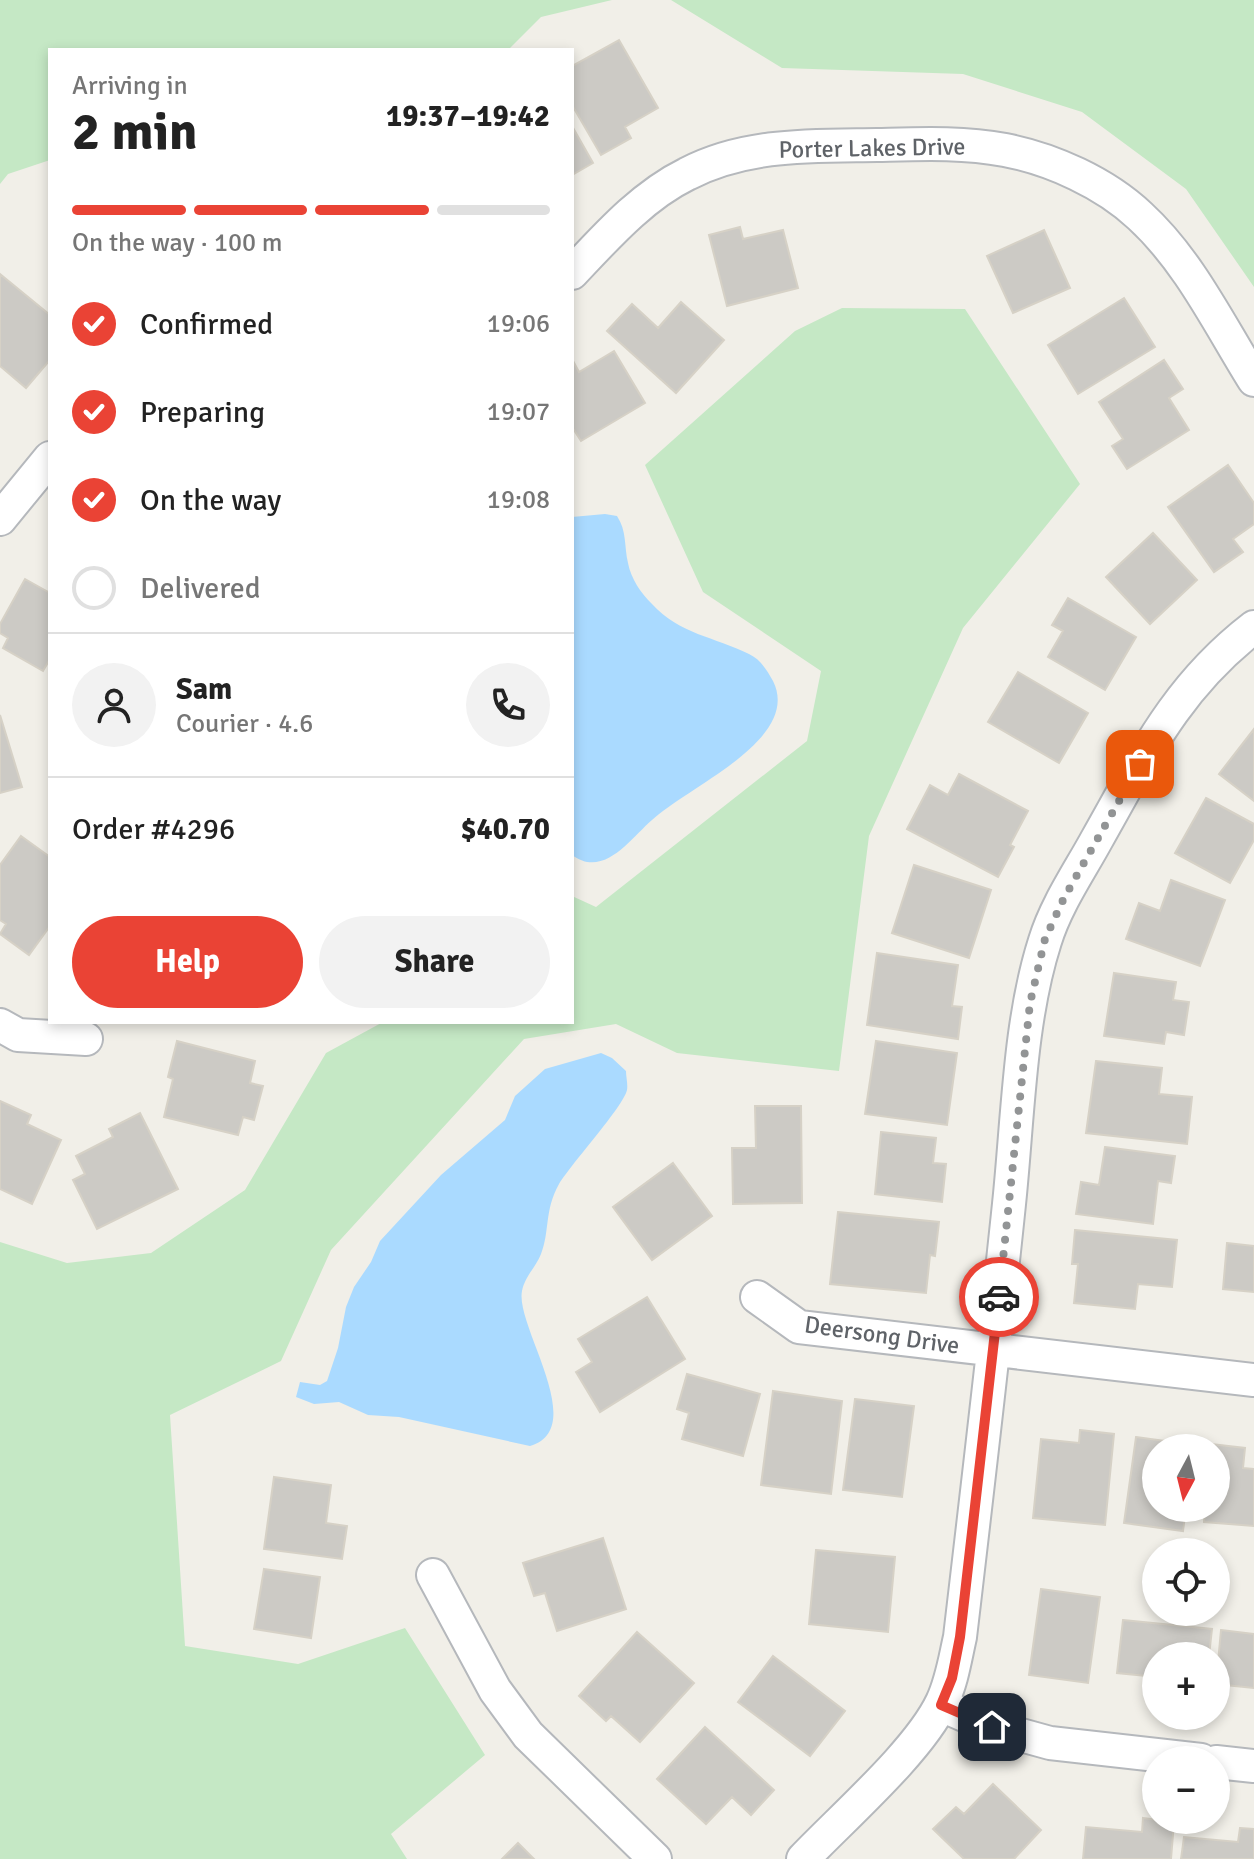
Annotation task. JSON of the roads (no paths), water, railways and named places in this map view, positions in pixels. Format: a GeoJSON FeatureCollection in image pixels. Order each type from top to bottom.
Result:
{"type":"FeatureCollection","features":[{"type":"Feature","properties":{"kind":"street","name":"Porter Lakes Drive"},"geometry":{"type":"LineString","coordinates":[[574,271],[647,200],[686,174],[728,158],[777,147],[950,143],[1007,150],[1081,176],[1139,215],[1179,259],[1254,380]]}},
{"type":"Feature","properties":{"kind":"street"},"geometry":{"type":"LineString","coordinates":[[0,519],[46,470]]}},
{"type":"Feature","properties":{"kind":"street"},"geometry":{"type":"LineString","coordinates":[[803,1859],[911,1746],[941,1705],[952,1678],[960,1637],[994,1350],[1030,1003],[1045,939],[1064,898],[1155,737],[1188,689],[1221,653],[1254,627]]}},
{"type":"Feature","properties":{"kind":"street"},"geometry":{"type":"LineString","coordinates":[[0,1025],[18,1035],[86,1039]]}},
{"type":"Feature","properties":{"kind":"street","name":"Deersong Drive"},"geometry":{"type":"LineString","coordinates":[[757,1297],[799,1327],[1254,1380]]}},
{"type":"Feature","properties":{"kind":"street"},"geometry":{"type":"LineString","coordinates":[[433,1575],[495,1690],[528,1735],[655,1859]]}},
{"type":"Feature","properties":{"kind":"street"},"geometry":{"type":"LineString","coordinates":[[941,1705],[992,1727],[1050,1743],[1142,1753]]}},
{"type":"Feature","properties":{"kind":"street"},"geometry":{"type":"LineString","coordinates":[[1230,1763],[1254,1766]]}},
{"type":"Feature","properties":{"kind":"water"},"geometry":{"type":"Polygon","coordinates":[[[617,516],[624,533],[629,569],[648,600],[686,629],[757,659],[773,681],[778,702],[772,722],[757,742],[737,760],[652,820],[616,853],[595,862],[574,856],[574,517],[617,516]]]}},
{"type":"Feature","properties":{"kind":"water"},"geometry":{"type":"Polygon","coordinates":[[[601,1053],[626,1071],[627,1090],[617,1109],[559,1184],[551,1203],[541,1254],[522,1291],[523,1307],[552,1398],[553,1419],[547,1436],[530,1446],[399,1417],[368,1415],[339,1402],[314,1404],[296,1397],[300,1382],[320,1385],[327,1381],[338,1348],[346,1307],[380,1241],[441,1175],[505,1120],[515,1096],[545,1069],[601,1053]]]}}]}
